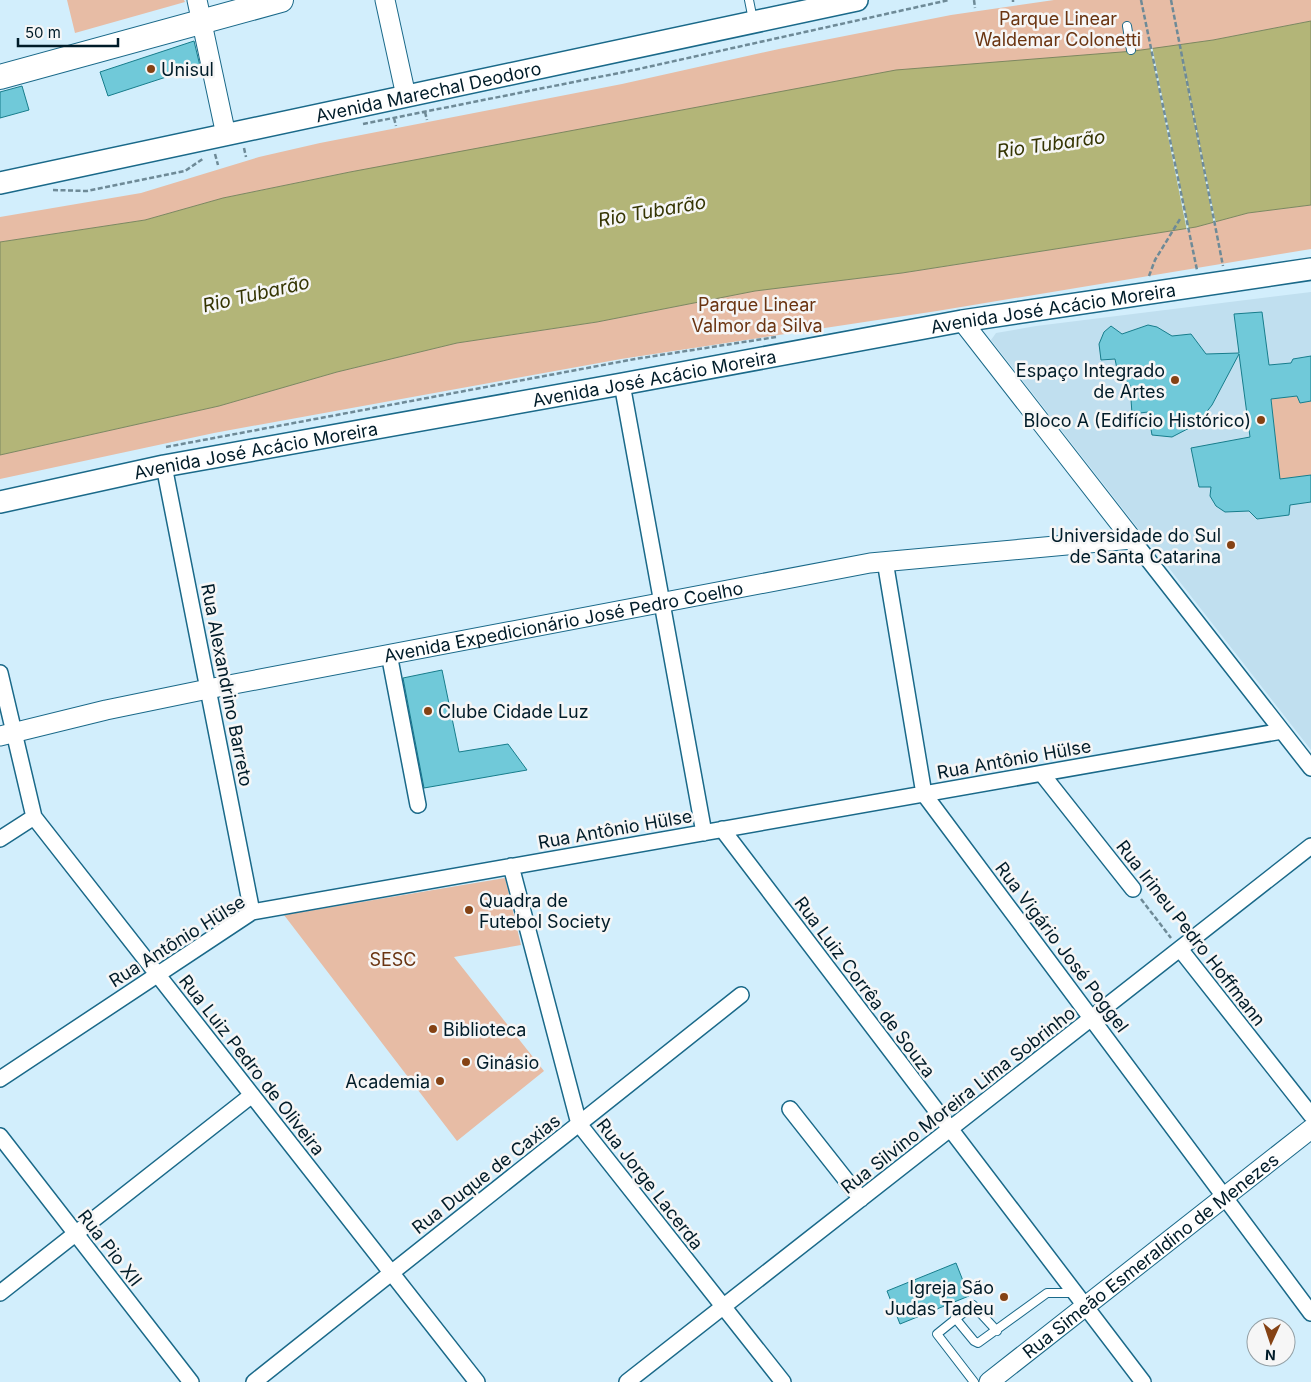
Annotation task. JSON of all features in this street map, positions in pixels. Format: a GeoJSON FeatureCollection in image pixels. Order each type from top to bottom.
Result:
{"type":"FeatureCollection","features":[{"type":"Feature","properties":{"kind":"main road"},"geometry":{"type":"LineString","coordinates":[[0,61],[204,7],[281,0]]}},
{"type":"Feature","properties":{"kind":"main road","name":"Avenida Marechal Deodoro"},"geometry":{"type":"LineString","coordinates":[[0,183],[230,142],[406,96],[754,22],[806,5],[857,0]]}},
{"type":"Feature","properties":{"kind":"main road"},"geometry":{"type":"LineString","coordinates":[[0,77],[204,7]]}},
{"type":"Feature","properties":{"kind":"main road","name":"Avenida José Acácio Moreira"},"geometry":{"type":"LineString","coordinates":[[0,502],[164,466],[962,321],[1311,269]]}},
{"type":"Feature","properties":{"kind":"street"},"geometry":{"type":"LineString","coordinates":[[385,0],[406,96]]}},
{"type":"Feature","properties":{"kind":"street"},"geometry":{"type":"LineString","coordinates":[[204,7],[230,142]]}},
{"type":"Feature","properties":{"kind":"street"},"geometry":{"type":"LineString","coordinates":[[962,321],[1311,768]]}},
{"type":"Feature","properties":{"kind":"street"},"geometry":{"type":"LineString","coordinates":[[622,384],[704,833]]}},
{"type":"Feature","properties":{"kind":"street","name":"Rua Alexandrino Barreto"},"geometry":{"type":"LineString","coordinates":[[164,466],[252,912]]}},
{"type":"Feature","properties":{"kind":"street","name":"Avenida Expedicionário José Pedro Coelho"},"geometry":{"type":"LineString","coordinates":[[7,735],[136,703],[208,688],[885,561],[1132,539]]}},
{"type":"Feature","properties":{"kind":"street","name":"Rua Vigário José Poggel"},"geometry":{"type":"LineString","coordinates":[[885,561],[924,794],[1311,1313]]}},
{"type":"Feature","properties":{"kind":"street"},"geometry":{"type":"LineString","coordinates":[[389,654],[418,805]]}},
{"type":"Feature","properties":{"kind":"street","name":"Rua Luiz Pedro de Oliveira"},"geometry":{"type":"LineString","coordinates":[[0,673],[7,735],[34,817],[477,1382]]}},
{"type":"Feature","properties":{"kind":"street","name":"Rua Antônio Hülse"},"geometry":{"type":"LineString","coordinates":[[0,1079],[252,912],[1282,731]]}},
{"type":"Feature","properties":{"kind":"street","name":"Rua Irineu Pedro Hoffmann"},"geometry":{"type":"LineString","coordinates":[[1042,774],[1133,889]]}},
{"type":"Feature","properties":{"kind":"street"},"geometry":{"type":"LineString","coordinates":[[0,839],[34,817]]}},
{"type":"Feature","properties":{"kind":"street","name":"Rua Luiz Corrêa de Souza"},"geometry":{"type":"LineString","coordinates":[[722,829],[1143,1382]]}},
{"type":"Feature","properties":{"kind":"street","name":"Rua Silvino Moreira Lima Sobrinho"},"geometry":{"type":"LineString","coordinates":[[627,1382],[1311,846]]}},
{"type":"Feature","properties":{"kind":"street","name":"Rua Jorge Lacerda"},"geometry":{"type":"LineString","coordinates":[[511,866],[579,1124],[783,1382]]}},
{"type":"Feature","properties":{"kind":"street","name":"Rua Irineu Pedro Hoffmann"},"geometry":{"type":"LineString","coordinates":[[1180,949],[1311,1115]]}},
{"type":"Feature","properties":{"kind":"street","name":"Rua Duque de Caxias"},"geometry":{"type":"LineString","coordinates":[[254,1382],[741,995]]}},
{"type":"Feature","properties":{"kind":"street"},"geometry":{"type":"LineString","coordinates":[[0,1293],[252,1095]]}},
{"type":"Feature","properties":{"kind":"street"},"geometry":{"type":"LineString","coordinates":[[790,1109],[860,1199]]}},
{"type":"Feature","properties":{"kind":"street","name":"Rua Simeão Esmeraldino de Menezes"},"geometry":{"type":"LineString","coordinates":[[989,1382],[1080,1300],[1225,1197],[1311,1129]]}},
{"type":"Feature","properties":{"kind":"street","name":"Rua Pio XII"},"geometry":{"type":"LineString","coordinates":[[0,1136],[191,1382]]}},
{"type":"Feature","properties":{"kind":"lane"},"geometry":{"type":"LineString","coordinates":[[749,0],[754,22]]}},
{"type":"Feature","properties":{"kind":"lane"},"geometry":{"type":"LineString","coordinates":[[1127,26],[1131,50]]}},
{"type":"Feature","properties":{"kind":"lane"},"geometry":{"type":"LineString","coordinates":[[955,1318],[974,1341],[978,1343],[1047,1293],[1080,1300]]}},
{"type":"Feature","properties":{"kind":"lane"},"geometry":{"type":"LineString","coordinates":[[974,1382],[937,1334],[973,1305],[997,1330]]}},
{"type":"Feature","properties":{"kind":"path"},"geometry":{"type":"LineString","coordinates":[[358,125],[634,70],[948,0]]}},
{"type":"Feature","properties":{"kind":"path"},"geometry":{"type":"LineString","coordinates":[[974,0],[975,8]]}},
{"type":"Feature","properties":{"kind":"path"},"geometry":{"type":"LineString","coordinates":[[1141,0],[1196,270]]}},
{"type":"Feature","properties":{"kind":"path"},"geometry":{"type":"LineString","coordinates":[[1171,0],[1222,259]]}},
{"type":"Feature","properties":{"kind":"path"},"geometry":{"type":"LineString","coordinates":[[230,142],[252,146]]}},
{"type":"Feature","properties":{"kind":"path"},"geometry":{"type":"LineString","coordinates":[[44,192],[53,190],[87,191],[185,171],[208,155],[215,154]]}},
{"type":"Feature","properties":{"kind":"path"},"geometry":{"type":"LineString","coordinates":[[1149,278],[1159,253],[1180,219]]}},
{"type":"Feature","properties":{"kind":"path","name":"Rua Irineu Pedro Hoffmann"},"geometry":{"type":"LineString","coordinates":[[1133,889],[1180,949]]}},
{"type":"Feature","properties":{"kind":"shaded area","name":"Universidade do Sul de Santa Catarina"},"geometry":{"type":"Polygon","coordinates":[[[1311,292],[1311,750],[991,340],[996,333],[1036,326],[1311,292]]]}},
{"type":"Feature","properties":{"kind":"green space"},"geometry":{"type":"Polygon","coordinates":[[[67,0],[184,0],[185,2],[75,33],[67,0]]]}},
{"type":"Feature","properties":{"kind":"green space","name":"Parque Linear Waldemar Colonetti"},"geometry":{"type":"Polygon","coordinates":[[[1054,0],[1311,0],[1311,21],[1213,40],[350,172],[223,198],[145,220],[0,242],[0,217],[141,193],[259,157],[951,15],[1054,0]]]}},
{"type":"Feature","properties":{"kind":"green space","name":"Parque Linear Valmor da Silva"},"geometry":{"type":"Polygon","coordinates":[[[1311,205],[1311,249],[937,311],[621,359],[214,433],[0,479],[0,455],[219,406],[337,372],[457,343],[597,322],[755,291],[902,273],[1196,227],[1248,213],[1311,205]]]}},
{"type":"Feature","properties":{"kind":"green space"},"geometry":{"type":"Polygon","coordinates":[[[1297,396],[1300,403],[1311,401],[1311,475],[1280,479],[1271,399],[1297,396]]]}},
{"type":"Feature","properties":{"kind":"green space","name":"SESC"},"geometry":{"type":"Polygon","coordinates":[[[505,878],[521,945],[454,957],[544,1071],[457,1141],[284,915],[505,878]]]}},
{"type":"Feature","properties":{"kind":"water","name":"Rio Tubarão"},"geometry":{"type":"Polygon","coordinates":[[[1311,21],[1311,205],[1248,213],[1196,227],[902,273],[755,291],[597,322],[457,343],[337,372],[219,406],[0,455],[0,242],[145,220],[223,198],[350,172],[896,70],[1134,51],[1213,40],[1311,21]]]}},
{"type":"Feature","properties":{"kind":"pier"},"geometry":{"type":"Polygon","coordinates":[[[1179,42],[1216,224],[1214,225],[1179,42]]]}},
{"type":"Feature","properties":{"kind":"pier"},"geometry":{"type":"Polygon","coordinates":[[[1150,46],[1152,46],[1189,230],[1187,231],[1150,46]]]}},
{"type":"Feature","properties":{"kind":"building","name":"Unisul"},"geometry":{"type":"Polygon","coordinates":[[[194,41],[200,66],[108,96],[100,72],[194,41]]]}},
{"type":"Feature","properties":{"kind":"building"},"geometry":{"type":"Polygon","coordinates":[[[22,86],[29,110],[0,118],[0,92],[22,86]]]}},
{"type":"Feature","properties":{"kind":"building"},"geometry":{"type":"Polygon","coordinates":[[[1262,312],[1269,365],[1291,363],[1293,359],[1311,356],[1311,401],[1300,403],[1297,396],[1271,399],[1280,479],[1311,475],[1311,502],[1290,505],[1289,515],[1257,519],[1249,511],[1225,512],[1216,506],[1210,496],[1211,487],[1199,487],[1191,448],[1250,437],[1239,354],[1212,405],[1197,424],[1172,437],[1152,435],[1148,412],[1132,414],[1130,385],[1117,369],[1115,359],[1101,360],[1099,344],[1104,332],[1111,326],[1122,334],[1148,325],[1157,327],[1172,336],[1191,334],[1206,354],[1239,353],[1234,314],[1262,312]]]}},
{"type":"Feature","properties":{"kind":"building","name":"Clube Cidade Luz"},"geometry":{"type":"Polygon","coordinates":[[[442,670],[459,752],[508,744],[527,770],[424,788],[403,678],[442,670]]]}},
{"type":"Feature","properties":{"kind":"building"},"geometry":{"type":"Polygon","coordinates":[[[956,1263],[969,1296],[900,1324],[887,1291],[956,1263]]]}},
{"type":"Feature","properties":{"kind":"place","name":"Unisul"},"geometry":{"type":"Point","coordinates":[151,69]}},
{"type":"Feature","properties":{"kind":"place","name":"Espaço Integrado de Artes"},"geometry":{"type":"Point","coordinates":[1175,380]}},
{"type":"Feature","properties":{"kind":"place","name":"Bloco A (Edifício Histórico)"},"geometry":{"type":"Point","coordinates":[1261,420]}},
{"type":"Feature","properties":{"kind":"place","name":"Universidade do Sul de Santa Catarina"},"geometry":{"type":"Point","coordinates":[1231,545]}},
{"type":"Feature","properties":{"kind":"place","name":"Clube Cidade Luz"},"geometry":{"type":"Point","coordinates":[428,711]}},
{"type":"Feature","properties":{"kind":"place","name":"Quadra de Futebol Society"},"geometry":{"type":"Point","coordinates":[469,910]}},
{"type":"Feature","properties":{"kind":"place","name":"Biblioteca"},"geometry":{"type":"Point","coordinates":[433,1029]}},
{"type":"Feature","properties":{"kind":"place","name":"Ginásio"},"geometry":{"type":"Point","coordinates":[466,1062]}},
{"type":"Feature","properties":{"kind":"place","name":"Academia"},"geometry":{"type":"Point","coordinates":[440,1081]}},
{"type":"Feature","properties":{"kind":"place","name":"Igreja São Judas Tadeu"},"geometry":{"type":"Point","coordinates":[1004,1297]}}]}
